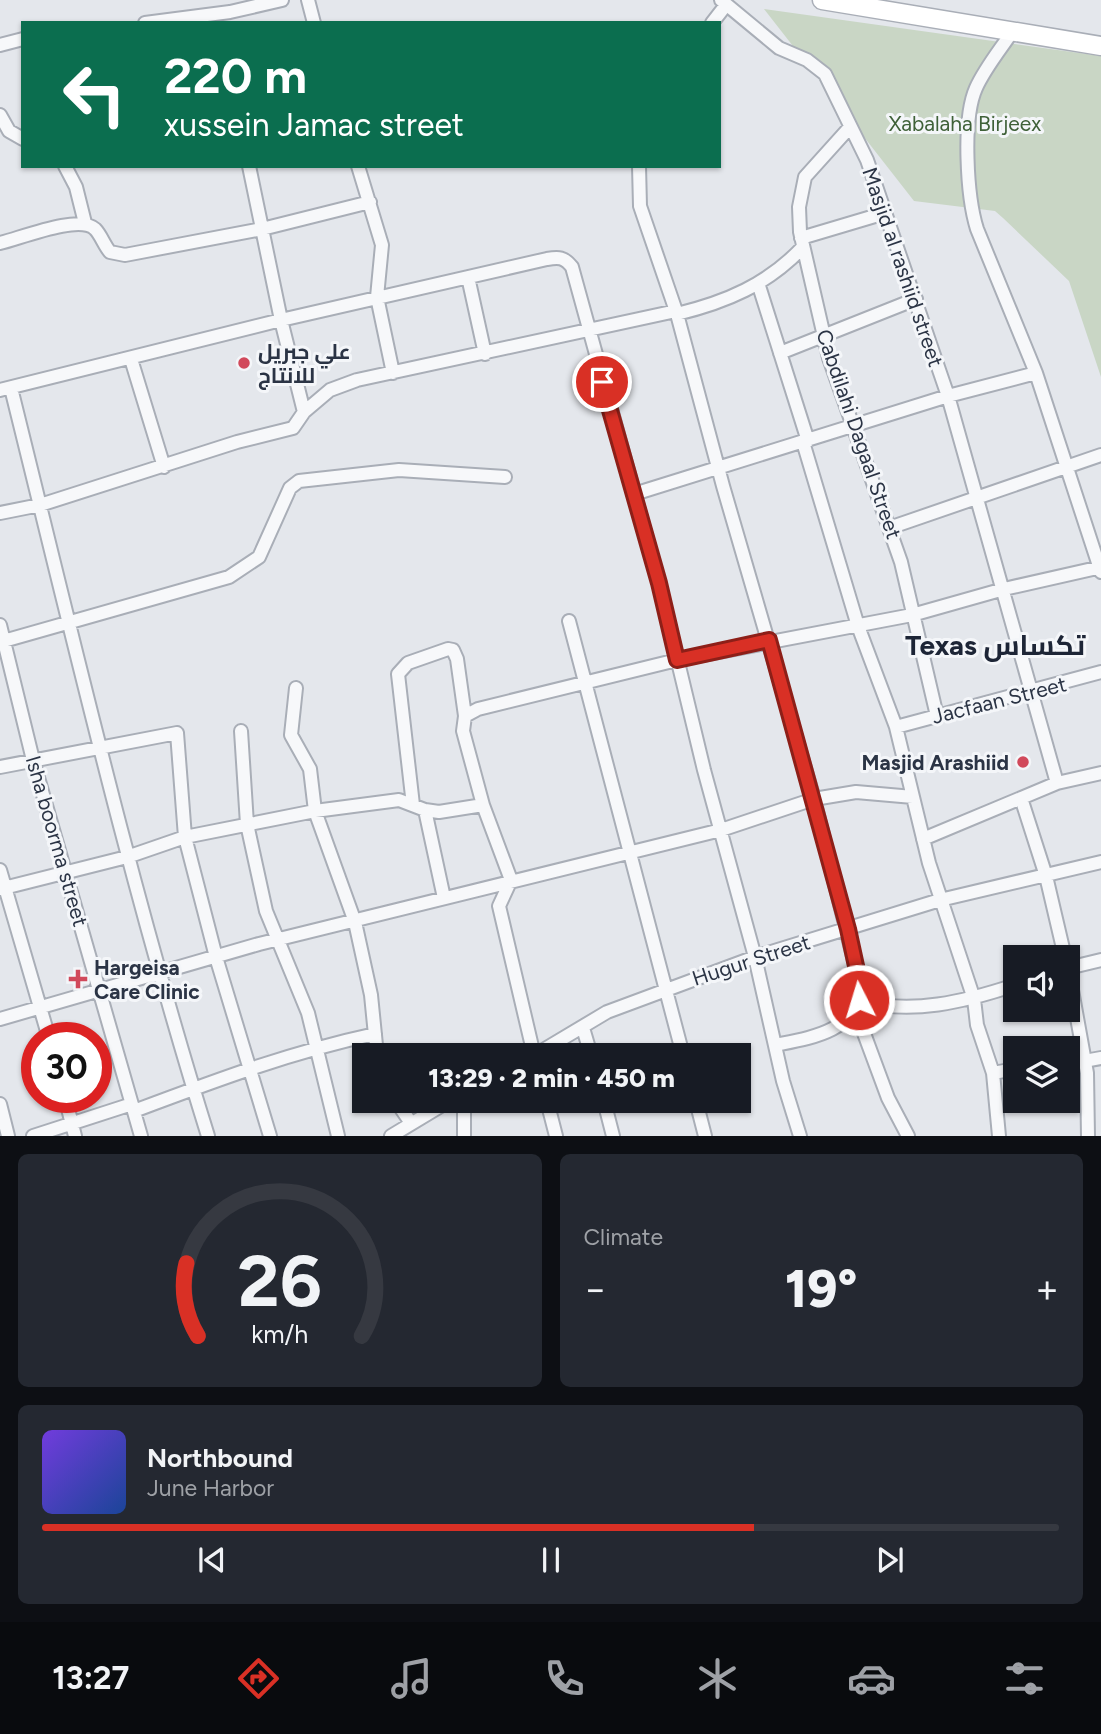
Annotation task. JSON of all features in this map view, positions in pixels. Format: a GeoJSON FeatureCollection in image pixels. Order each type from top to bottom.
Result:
{"type":"FeatureCollection","features":[{"type":"Feature","properties":{"kind":"main road"},"geometry":{"type":"LineString","coordinates":[[822,0],[1101,46]]}},
{"type":"Feature","properties":{"kind":"street"},"geometry":{"type":"LineString","coordinates":[[173,21],[230,17],[282,0]]}},
{"type":"Feature","properties":{"kind":"street"},"geometry":{"type":"LineString","coordinates":[[307,0],[313,21]]}},
{"type":"Feature","properties":{"kind":"street"},"geometry":{"type":"LineString","coordinates":[[713,21],[724,3]]}},
{"type":"Feature","properties":{"kind":"street","name":"Masjid al rashiid street"},"geometry":{"type":"LineString","coordinates":[[724,3],[779,48],[807,60],[825,74],[867,160],[948,396],[1057,783]]}},
{"type":"Feature","properties":{"kind":"street"},"geometry":{"type":"LineString","coordinates":[[465,716],[478,709],[677,660],[769,640],[912,615],[1004,589],[1100,569],[1036,373],[977,229],[972,208],[969,119],[973,98],[1012,32]]}},
{"type":"Feature","properties":{"kind":"street"},"geometry":{"type":"LineString","coordinates":[[0,46],[21,40]]}},
{"type":"Feature","properties":{"kind":"street"},"geometry":{"type":"LineString","coordinates":[[0,115],[9,131],[21,138]]}},
{"type":"Feature","properties":{"kind":"street","name":"Cabdilahi Dagaal Street"},"geometry":{"type":"LineString","coordinates":[[850,127],[805,177],[799,207],[802,242],[829,358],[901,562],[937,716]]}},
{"type":"Feature","properties":{"kind":"street"},"geometry":{"type":"LineString","coordinates":[[66,168],[76,187],[85,223]]}},
{"type":"Feature","properties":{"kind":"street"},"geometry":{"type":"LineString","coordinates":[[249,168],[281,320],[304,412]]}},
{"type":"Feature","properties":{"kind":"street"},"geometry":{"type":"LineString","coordinates":[[359,168],[383,257],[377,297],[393,373]]}},
{"type":"Feature","properties":{"kind":"street"},"geometry":{"type":"LineString","coordinates":[[639,168],[640,206],[676,312],[718,469],[814,799],[861,989],[857,1004],[843,1024],[817,1037],[775,1045]]}},
{"type":"Feature","properties":{"kind":"street"},"geometry":{"type":"LineString","coordinates":[[0,243],[69,223],[85,223],[96,229],[110,252],[125,255],[262,229],[370,202]]}},
{"type":"Feature","properties":{"kind":"street"},"geometry":{"type":"LineString","coordinates":[[0,513],[40,505],[236,442],[293,428],[304,412],[330,390],[357,380],[714,305],[759,286],[802,242],[885,213]]}},
{"type":"Feature","properties":{"kind":"street"},"geometry":{"type":"LineString","coordinates":[[208,1136],[158,975],[98,747],[40,505],[6,389],[377,297],[560,257],[572,267],[634,494],[800,1136]]}},
{"type":"Feature","properties":{"kind":"street"},"geometry":{"type":"LineString","coordinates":[[468,277],[485,354]]}},
{"type":"Feature","properties":{"kind":"street"},"geometry":{"type":"LineString","coordinates":[[759,286],[858,626],[896,727],[940,900],[974,999],[977,1025],[993,1073],[999,1136]]}},
{"type":"Feature","properties":{"kind":"street"},"geometry":{"type":"LineString","coordinates":[[780,353],[916,299]]}},
{"type":"Feature","properties":{"kind":"street"},"geometry":{"type":"LineString","coordinates":[[131,359],[164,467]]}},
{"type":"Feature","properties":{"kind":"street"},"geometry":{"type":"LineString","coordinates":[[634,494],[948,396],[1036,373]]}},
{"type":"Feature","properties":{"kind":"street"},"geometry":{"type":"LineString","coordinates":[[889,528],[978,500],[1101,455]]}},
{"type":"Feature","properties":{"kind":"street"},"geometry":{"type":"LineString","coordinates":[[2,641],[229,577],[259,557],[290,488],[299,481],[399,470],[505,477]]}},
{"type":"Feature","properties":{"kind":"street"},"geometry":{"type":"LineString","coordinates":[[569,621],[680,1043]]}},
{"type":"Feature","properties":{"kind":"street","name":"Isha boorma street"},"geometry":{"type":"LineString","coordinates":[[0,625],[33,760],[141,1136]]}},
{"type":"Feature","properties":{"kind":"street"},"geometry":{"type":"LineString","coordinates":[[444,898],[419,808],[397,680],[402,667],[448,649],[453,650],[457,659],[465,716],[463,731],[483,805],[511,880],[499,906],[531,1043]]}},
{"type":"Feature","properties":{"kind":"street","name":"Jacfaan Street"},"geometry":{"type":"LineString","coordinates":[[896,727],[1101,672]]}},
{"type":"Feature","properties":{"kind":"street"},"geometry":{"type":"LineString","coordinates":[[296,688],[291,734],[310,769],[315,811],[355,922],[371,995],[376,1043]]}},
{"type":"Feature","properties":{"kind":"street"},"geometry":{"type":"LineString","coordinates":[[241,731],[247,824],[266,911],[302,991],[338,1136]]}},
{"type":"Feature","properties":{"kind":"street"},"geometry":{"type":"LineString","coordinates":[[0,767],[177,733],[185,837],[216,957],[270,1136]]}},
{"type":"Feature","properties":{"kind":"street"},"geometry":{"type":"LineString","coordinates":[[923,839],[1057,783],[1101,773]]}},
{"type":"Feature","properties":{"kind":"street"},"geometry":{"type":"LineString","coordinates":[[0,1019],[278,939],[721,830],[814,799],[856,792],[913,797]]}},
{"type":"Feature","properties":{"kind":"street"},"geometry":{"type":"LineString","coordinates":[[1021,798],[1046,876],[1062,945]]}},
{"type":"Feature","properties":{"kind":"street"},"geometry":{"type":"LineString","coordinates":[[3,889],[127,857],[185,837],[315,811],[399,800],[439,812],[483,805]]}},
{"type":"Feature","properties":{"kind":"street","name":"Hugur Street"},"geometry":{"type":"LineString","coordinates":[[556,1043],[607,1012],[755,957],[940,900],[1101,862]]}},
{"type":"Feature","properties":{"kind":"street"},"geometry":{"type":"LineString","coordinates":[[0,870],[3,889],[45,1022]]}},
{"type":"Feature","properties":{"kind":"street"},"geometry":{"type":"LineString","coordinates":[[1080,965],[1101,960]]}},
{"type":"Feature","properties":{"kind":"street"},"geometry":{"type":"LineString","coordinates":[[857,1004],[883,1008],[974,999],[1003,989]]}},
{"type":"Feature","properties":{"kind":"street"},"geometry":{"type":"LineString","coordinates":[[857,1004],[888,1098],[908,1136]]}},
{"type":"Feature","properties":{"kind":"street"},"geometry":{"type":"LineString","coordinates":[[1078,1022],[1085,1062],[1088,1136]]}},
{"type":"Feature","properties":{"kind":"street"},"geometry":{"type":"LineString","coordinates":[[583,1028],[587,1043]]}},
{"type":"Feature","properties":{"kind":"street"},"geometry":{"type":"LineString","coordinates":[[33,1136],[73,1130],[315,1046],[375,1034]]}},
{"type":"Feature","properties":{"kind":"street"},"geometry":{"type":"LineString","coordinates":[[1080,1063],[1101,1058]]}},
{"type":"Feature","properties":{"kind":"street"},"geometry":{"type":"LineString","coordinates":[[993,1073],[1003,1071]]}},
{"type":"Feature","properties":{"kind":"street"},"geometry":{"type":"LineString","coordinates":[[0,1104],[9,1136]]}},
{"type":"Feature","properties":{"kind":"street"},"geometry":{"type":"LineString","coordinates":[[404,1113],[411,1123]]}},
{"type":"Feature","properties":{"kind":"street"},"geometry":{"type":"LineString","coordinates":[[391,1136],[428,1113]]}},
{"type":"Feature","properties":{"kind":"street"},"geometry":{"type":"LineString","coordinates":[[464,1113],[464,1136]]}},
{"type":"Feature","properties":{"kind":"street"},"geometry":{"type":"LineString","coordinates":[[550,1113],[556,1136]]}},
{"type":"Feature","properties":{"kind":"street"},"geometry":{"type":"LineString","coordinates":[[607,1113],[613,1136]]}},
{"type":"Feature","properties":{"kind":"street"},"geometry":{"type":"LineString","coordinates":[[699,1113],[705,1136]]}},
{"type":"Feature","properties":{"kind":"green space","name":"Xabalaha Birjeex"},"geometry":{"type":"Polygon","coordinates":[[[764,9],[1101,56],[1101,377],[1069,281],[995,211],[914,201],[764,9]]]}},
{"type":"Feature","properties":{"kind":"place","name":"علي جبريل للانتاج"},"geometry":{"type":"Point","coordinates":[244,363]}},
{"type":"Feature","properties":{"kind":"place","name":"Masjid Arashiid"},"geometry":{"type":"Point","coordinates":[1023,762]}},
{"type":"Feature","properties":{"kind":"place","name":"Hargeisa Care Clinic"},"geometry":{"type":"Point","coordinates":[78,979]}},
{"type":"Feature","properties":{"kind":"district","name":"Texas تكساس"},"geometry":{"type":"Point","coordinates":[995,645]}},
{"type":"Feature","properties":{"kind":"route"},"geometry":{"type":"LineString","coordinates":[[602,382],[659,583],[677,660],[769,640],[848,929],[861,989],[859,1000]]}}]}
